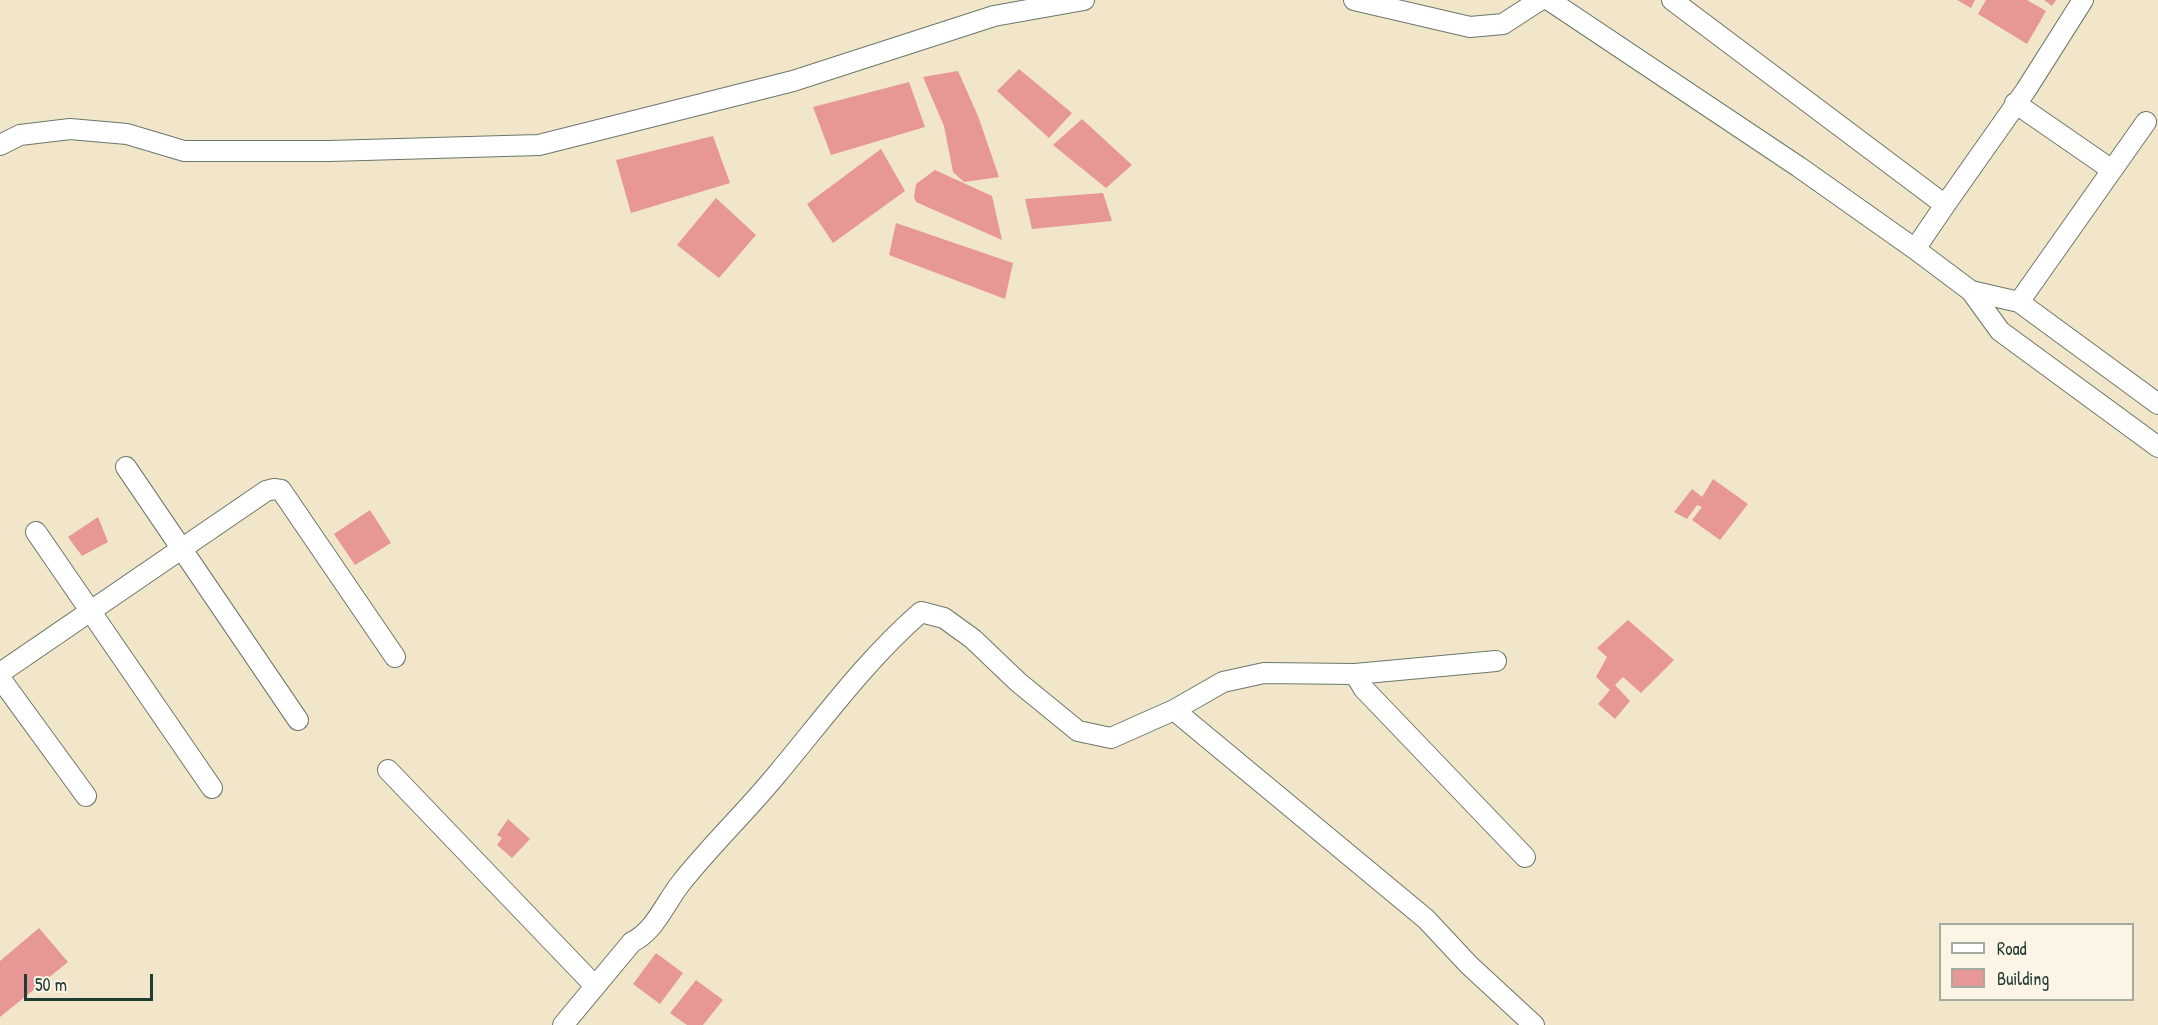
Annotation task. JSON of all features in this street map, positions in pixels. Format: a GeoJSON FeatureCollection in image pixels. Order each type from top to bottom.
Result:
{"type":"FeatureCollection","features":[{"type":"Feature","properties":{"kind":"street"},"geometry":{"type":"LineString","coordinates":[[0,145],[20,135],[70,129],[127,134],[184,151],[329,151],[539,145],[793,81],[994,16],[1084,0]]}},
{"type":"Feature","properties":{"kind":"street"},"geometry":{"type":"LineString","coordinates":[[1354,0],[1470,27],[1503,24],[1540,0]]}},
{"type":"Feature","properties":{"kind":"street"},"geometry":{"type":"LineString","coordinates":[[1549,0],[1799,167],[1915,249],[1971,291],[2000,331],[2158,447]]}},
{"type":"Feature","properties":{"kind":"street"},"geometry":{"type":"LineString","coordinates":[[1672,0],[1945,205]]}},
{"type":"Feature","properties":{"kind":"street"},"geometry":{"type":"LineString","coordinates":[[1915,249],[2026,90],[2083,0]]}},
{"type":"Feature","properties":{"kind":"street"},"geometry":{"type":"LineString","coordinates":[[2015,103],[2112,170]]}},
{"type":"Feature","properties":{"kind":"street"},"geometry":{"type":"LineString","coordinates":[[2019,302],[2146,122]]}},
{"type":"Feature","properties":{"kind":"street"},"geometry":{"type":"LineString","coordinates":[[1971,291],[2019,302],[2158,404]]}},
{"type":"Feature","properties":{"kind":"street"},"geometry":{"type":"LineString","coordinates":[[126,467],[298,720]]}},
{"type":"Feature","properties":{"kind":"street"},"geometry":{"type":"LineString","coordinates":[[0,673],[266,491],[274,489],[281,490],[395,657]]}},
{"type":"Feature","properties":{"kind":"street"},"geometry":{"type":"LineString","coordinates":[[36,532],[212,788]]}},
{"type":"Feature","properties":{"kind":"street"},"geometry":{"type":"LineString","coordinates":[[563,1025],[632,942],[643,937],[681,883],[778,773],[827,711],[894,635],[921,612],[944,618],[973,639],[1018,682],[1078,731],[1111,738],[1174,710],[1223,682],[1264,673],[1355,675],[1497,661]]}},
{"type":"Feature","properties":{"kind":"street"},"geometry":{"type":"LineString","coordinates":[[1355,675],[1364,689],[1525,857]]}},
{"type":"Feature","properties":{"kind":"street"},"geometry":{"type":"LineString","coordinates":[[0,678],[86,796]]}},
{"type":"Feature","properties":{"kind":"street"},"geometry":{"type":"LineString","coordinates":[[1174,710],[1426,919],[1469,965],[1534,1025]]}},
{"type":"Feature","properties":{"kind":"street"},"geometry":{"type":"LineString","coordinates":[[388,770],[595,986]]}},
{"type":"Feature","properties":{"kind":"building"},"geometry":{"type":"Polygon","coordinates":[[[1957,0],[1975,0],[1971,8],[1957,0]]]}},
{"type":"Feature","properties":{"kind":"building"},"geometry":{"type":"Polygon","coordinates":[[[1986,0],[2027,0],[2046,11],[2027,44],[1978,14],[1986,0]]]}},
{"type":"Feature","properties":{"kind":"building"},"geometry":{"type":"Polygon","coordinates":[[[2044,0],[2056,0],[2052,6],[2044,0]]]}},
{"type":"Feature","properties":{"kind":"building"},"geometry":{"type":"Polygon","coordinates":[[[1019,69],[1072,113],[1049,138],[997,91],[1019,69]]]}},
{"type":"Feature","properties":{"kind":"building"},"geometry":{"type":"Polygon","coordinates":[[[958,71],[978,116],[999,177],[964,182],[953,172],[944,126],[923,77],[958,71]]]}},
{"type":"Feature","properties":{"kind":"building"},"geometry":{"type":"Polygon","coordinates":[[[909,82],[925,127],[831,155],[813,107],[909,82]]]}},
{"type":"Feature","properties":{"kind":"building"},"geometry":{"type":"Polygon","coordinates":[[[1082,119],[1132,165],[1106,188],[1053,145],[1082,119]]]}},
{"type":"Feature","properties":{"kind":"building"},"geometry":{"type":"Polygon","coordinates":[[[713,136],[730,183],[631,213],[616,160],[713,136]]]}},
{"type":"Feature","properties":{"kind":"building"},"geometry":{"type":"Polygon","coordinates":[[[881,149],[905,191],[833,243],[807,204],[881,149]]]}},
{"type":"Feature","properties":{"kind":"building"},"geometry":{"type":"Polygon","coordinates":[[[935,170],[992,196],[1002,240],[916,202],[914,197],[916,184],[935,170]]]}},
{"type":"Feature","properties":{"kind":"building"},"geometry":{"type":"Polygon","coordinates":[[[1103,193],[1112,221],[1032,229],[1025,199],[1103,193]]]}},
{"type":"Feature","properties":{"kind":"building"},"geometry":{"type":"Polygon","coordinates":[[[716,198],[756,235],[719,278],[677,245],[716,198]]]}},
{"type":"Feature","properties":{"kind":"building"},"geometry":{"type":"Polygon","coordinates":[[[896,223],[1013,263],[1005,299],[889,255],[896,223]]]}},
{"type":"Feature","properties":{"kind":"building"},"geometry":{"type":"Polygon","coordinates":[[[1713,479],[1748,504],[1720,540],[1692,520],[1702,507],[1697,505],[1687,519],[1674,512],[1692,489],[1702,497],[1713,479]]]}},
{"type":"Feature","properties":{"kind":"building"},"geometry":{"type":"Polygon","coordinates":[[[370,510],[391,543],[355,565],[334,534],[370,510]]]}},
{"type":"Feature","properties":{"kind":"building"},"geometry":{"type":"Polygon","coordinates":[[[98,517],[108,542],[82,556],[68,537],[98,517]]]}},
{"type":"Feature","properties":{"kind":"building"},"geometry":{"type":"Polygon","coordinates":[[[1628,620],[1674,660],[1641,693],[1623,677],[1615,685],[1630,701],[1615,719],[1598,704],[1610,690],[1596,677],[1607,657],[1597,648],[1628,620]]]}},
{"type":"Feature","properties":{"kind":"building"},"geometry":{"type":"Polygon","coordinates":[[[508,819],[530,839],[512,858],[497,845],[502,838],[497,835],[508,819]]]}},
{"type":"Feature","properties":{"kind":"building"},"geometry":{"type":"Polygon","coordinates":[[[39,928],[68,962],[0,1017],[0,961],[39,928]]]}},
{"type":"Feature","properties":{"kind":"building"},"geometry":{"type":"Polygon","coordinates":[[[656,953],[683,973],[660,1004],[633,984],[656,953]]]}},
{"type":"Feature","properties":{"kind":"building"},"geometry":{"type":"Polygon","coordinates":[[[696,980],[723,1000],[703,1025],[687,1025],[670,1013],[696,980]]]}}]}
